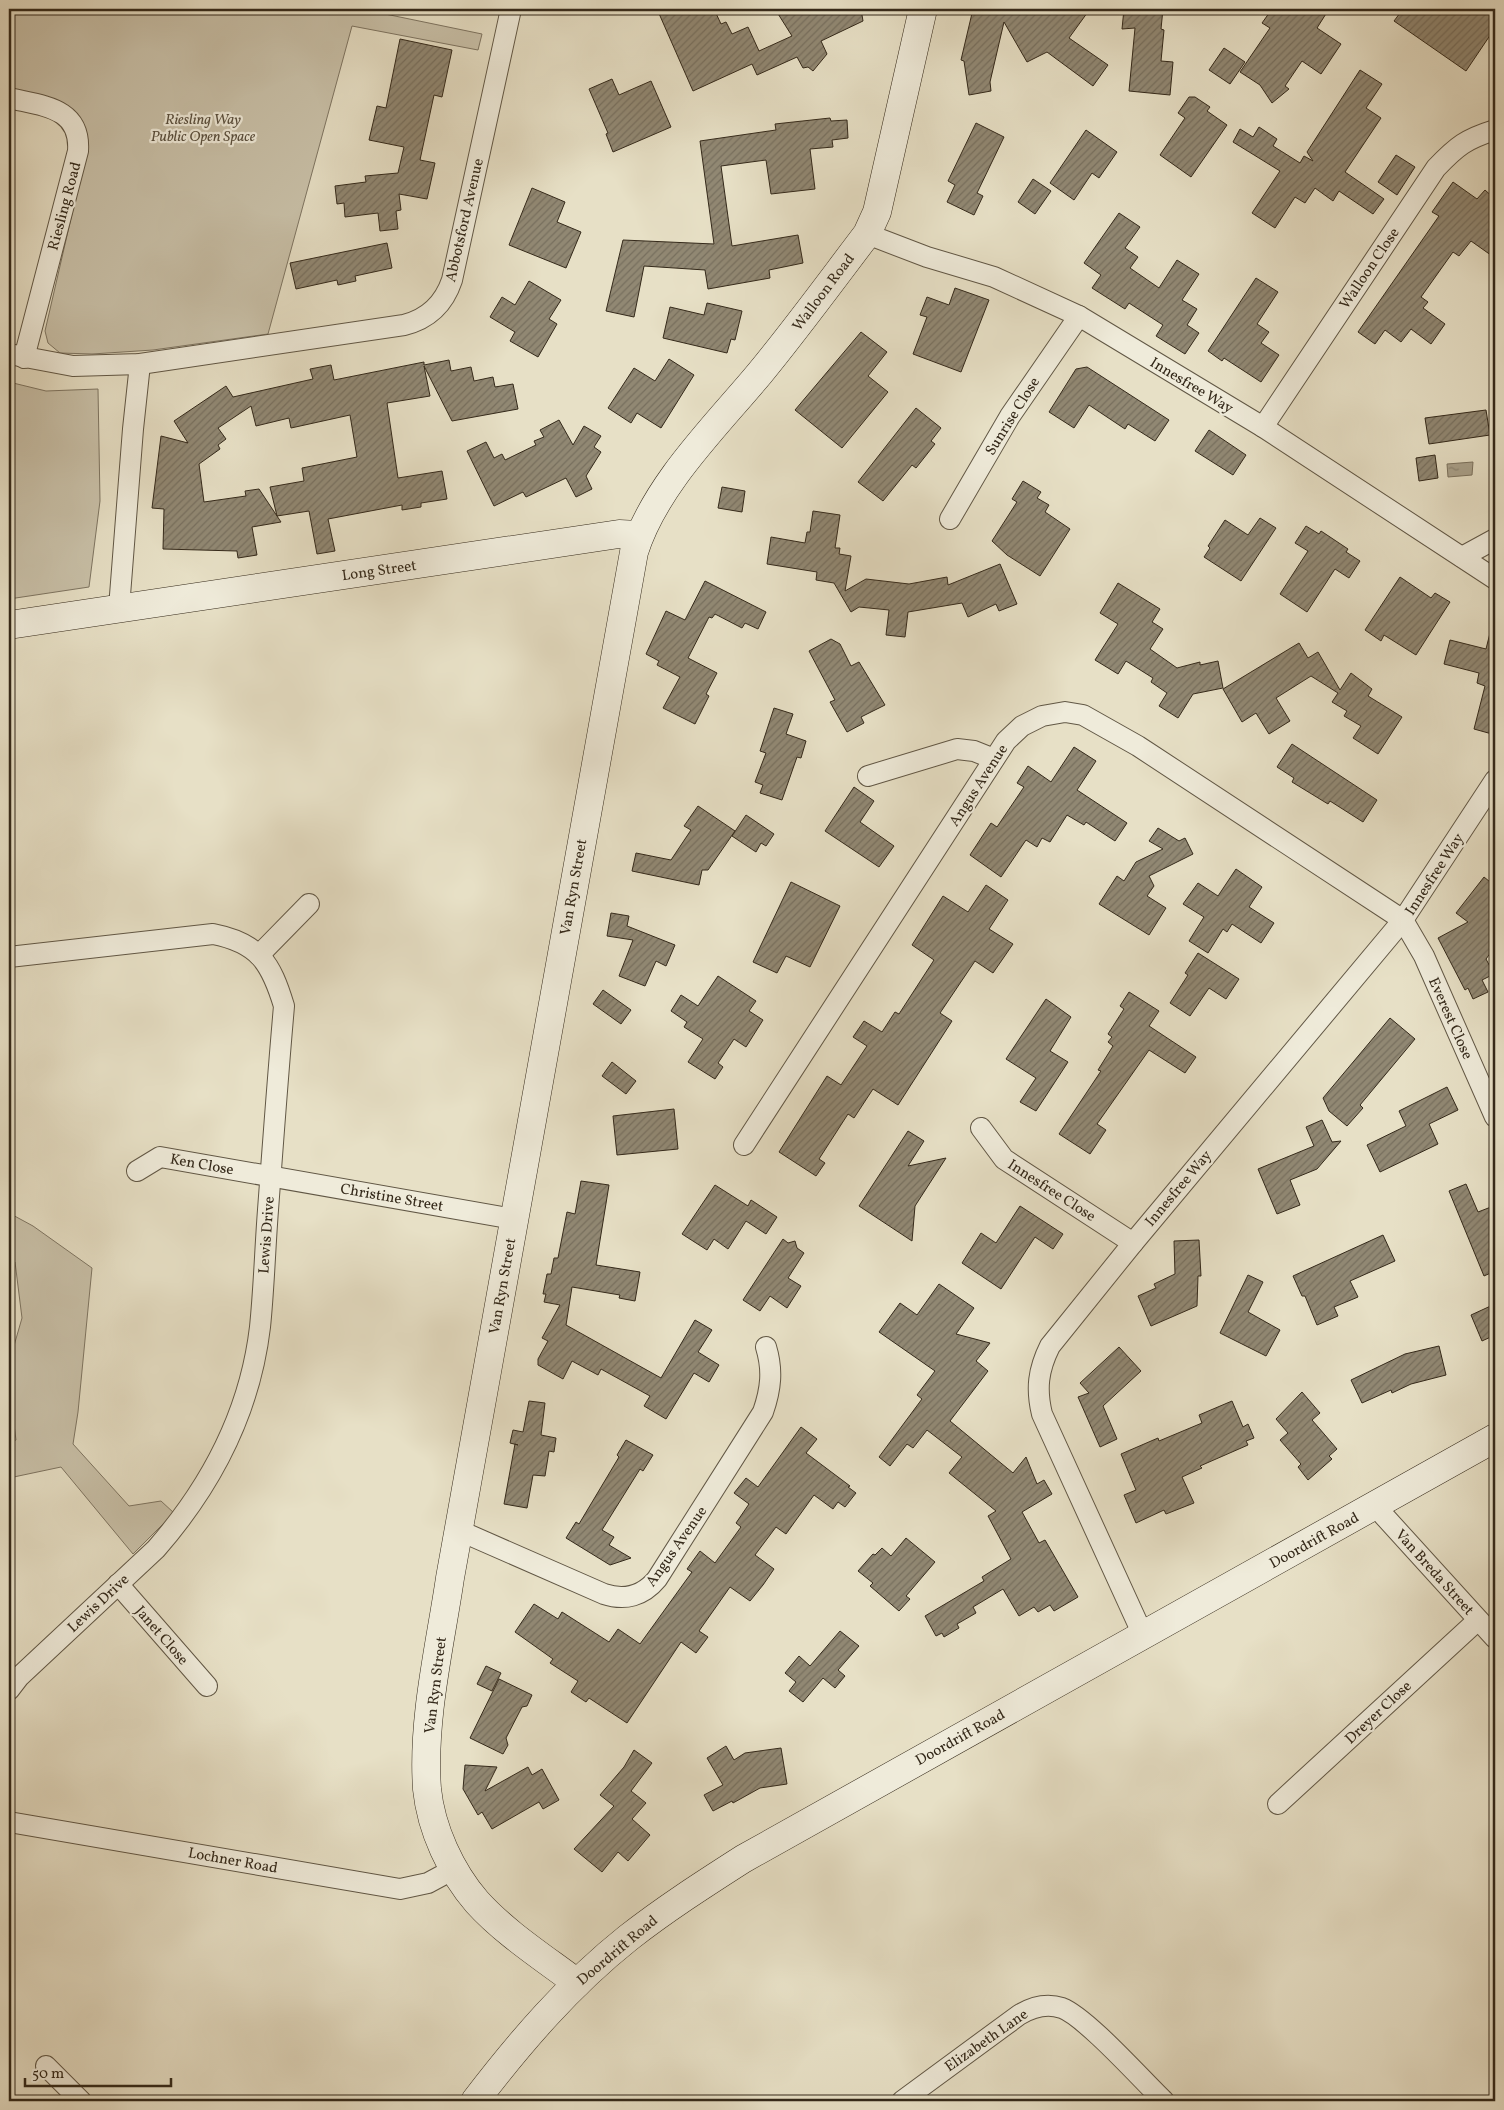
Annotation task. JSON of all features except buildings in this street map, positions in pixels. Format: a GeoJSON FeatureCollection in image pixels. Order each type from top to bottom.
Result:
{"type":"FeatureCollection","features":[{"type":"Feature","properties":{"kind":"street","name":"Abbotsford Avenue"},"geometry":{"type":"LineString","coordinates":[[17,356],[73,366],[140,364],[404,325],[422,319],[443,300],[452,280],[511,9]]}},
{"type":"Feature","properties":{"kind":"street","name":"Walloon Road"},"geometry":{"type":"LineString","coordinates":[[639,535],[655,504],[672,479],[776,353],[867,234],[877,212],[924,9]]}},
{"type":"Feature","properties":{"kind":"street","name":"Riesling Road"},"geometry":{"type":"LineString","coordinates":[[9,98],[56,109],[74,127],[79,141],[78,151],[17,356]]}},
{"type":"Feature","properties":{"kind":"street","name":"Walloon Close"},"geometry":{"type":"LineString","coordinates":[[1263,428],[1436,168],[1454,149],[1472,137],[1495,130]]}},
{"type":"Feature","properties":{"kind":"street","name":"Innesfree Way"},"geometry":{"type":"LineString","coordinates":[[867,234],[927,256],[994,277],[1079,316],[1263,428],[1495,579]]}},
{"type":"Feature","properties":{"kind":"street","name":"Sunrise Close"},"geometry":{"type":"LineString","coordinates":[[950,519],[1010,416],[1079,316]]}},
{"type":"Feature","properties":{"kind":"street"},"geometry":{"type":"LineString","coordinates":[[118,608],[140,364]]}},
{"type":"Feature","properties":{"kind":"street","name":"Long Street"},"geometry":{"type":"LineString","coordinates":[[9,625],[619,534],[639,535]]}},
{"type":"Feature","properties":{"kind":"street","name":"Van Ryn Street"},"geometry":{"type":"LineString","coordinates":[[577,1983],[491,1915],[465,1886],[454,1869],[442,1846],[427,1790],[427,1748],[433,1692],[458,1530],[630,569],[639,535]]}},
{"type":"Feature","properties":{"kind":"street"},"geometry":{"type":"LineString","coordinates":[[1462,557],[1495,539]]}},
{"type":"Feature","properties":{"kind":"street","name":"Angus Avenue"},"geometry":{"type":"LineString","coordinates":[[744,1145],[1006,741],[1022,726],[1042,716],[1065,712],[1083,715],[1138,746],[1403,920]]}},
{"type":"Feature","properties":{"kind":"street"},"geometry":{"type":"LineString","coordinates":[[868,776],[957,749],[974,752],[994,759]]}},
{"type":"Feature","properties":{"kind":"street","name":"Innesfree Way"},"geometry":{"type":"LineString","coordinates":[[1143,1635],[1050,1434],[1038,1395],[1042,1362],[1050,1346],[1133,1243],[1403,920],[1495,780]]}},
{"type":"Feature","properties":{"kind":"street"},"geometry":{"type":"LineString","coordinates":[[259,955],[309,904]]}},
{"type":"Feature","properties":{"kind":"street","name":"Everest Close"},"geometry":{"type":"LineString","coordinates":[[1403,920],[1424,956],[1495,1117]]}},
{"type":"Feature","properties":{"kind":"street","name":"Lewis Drive"},"geometry":{"type":"LineString","coordinates":[[9,957],[212,934],[232,938],[252,948],[268,964],[284,1006],[260,1328],[249,1381],[232,1433],[220,1458],[191,1506],[156,1549],[12,1679]]}},
{"type":"Feature","properties":{"kind":"street","name":"Innesfree Close"},"geometry":{"type":"LineString","coordinates":[[981,1128],[1004,1159],[1133,1243]]}},
{"type":"Feature","properties":{"kind":"street","name":"Ken Close"},"geometry":{"type":"LineString","coordinates":[[137,1171],[160,1156],[271,1176]]}},
{"type":"Feature","properties":{"kind":"street","name":"Christine Street"},"geometry":{"type":"LineString","coordinates":[[271,1176],[514,1219]]}},
{"type":"Feature","properties":{"kind":"street","name":"Angus Avenue"},"geometry":{"type":"LineString","coordinates":[[458,1530],[604,1594],[622,1598],[646,1590],[657,1578],[763,1412],[771,1386],[770,1360],[766,1347]]}},
{"type":"Feature","properties":{"kind":"street","name":"Doordrift Road"},"geometry":{"type":"LineString","coordinates":[[474,2101],[531,2032],[577,1983],[627,1939],[661,1913],[744,1859],[1495,1438]]}},
{"type":"Feature","properties":{"kind":"street","name":"Van Breda Street"},"geometry":{"type":"LineString","coordinates":[[1375,1506],[1495,1638]]}},
{"type":"Feature","properties":{"kind":"street","name":"Janet Close"},"geometry":{"type":"LineString","coordinates":[[118,1584],[206,1686]]}},
{"type":"Feature","properties":{"kind":"street","name":"Dreyer Close"},"geometry":{"type":"LineString","coordinates":[[1278,1804],[1478,1620]]}},
{"type":"Feature","properties":{"kind":"street","name":"Lochner Road"},"geometry":{"type":"LineString","coordinates":[[9,1822],[400,1888],[428,1883],[454,1869]]}},
{"type":"Feature","properties":{"kind":"street","name":"Elizabeth Lane"},"geometry":{"type":"LineString","coordinates":[[902,2101],[1018,2015],[1034,2008],[1052,2006],[1062,2008],[1079,2018],[1164,2101]]}},
{"type":"Feature","properties":{"kind":"street"},"geometry":{"type":"LineString","coordinates":[[46,2066],[80,2101]]}},
{"type":"Feature","properties":{"kind":"green space","name":"Riesling Way Public Open Space"},"geometry":{"type":"Polygon","coordinates":[[[9,9],[361,9],[482,34],[478,50],[352,26],[268,334],[153,350],[92,354],[60,353],[48,343],[45,331],[87,149],[75,112],[68,106],[60,102],[9,89],[9,9]]]}},
{"type":"Feature","properties":{"kind":"green space"},"geometry":{"type":"Polygon","coordinates":[[[9,382],[46,391],[98,389],[100,501],[89,587],[9,599],[9,382]]]}},
{"type":"Feature","properties":{"kind":"green space"},"geometry":{"type":"Polygon","coordinates":[[[9,1213],[33,1226],[92,1268],[78,1412],[73,1444],[129,1506],[161,1501],[174,1513],[133,1554],[61,1467],[9,1478],[9,1443],[16,1440],[9,1386],[9,1363],[22,1318],[15,1262],[9,1257],[9,1213]]]}},
{"type":"Feature","properties":{"kind":"water"},"geometry":{"type":"Polygon","coordinates":[[[1473,462],[1472,475],[1448,477],[1447,464],[1473,462]]]}}]}
